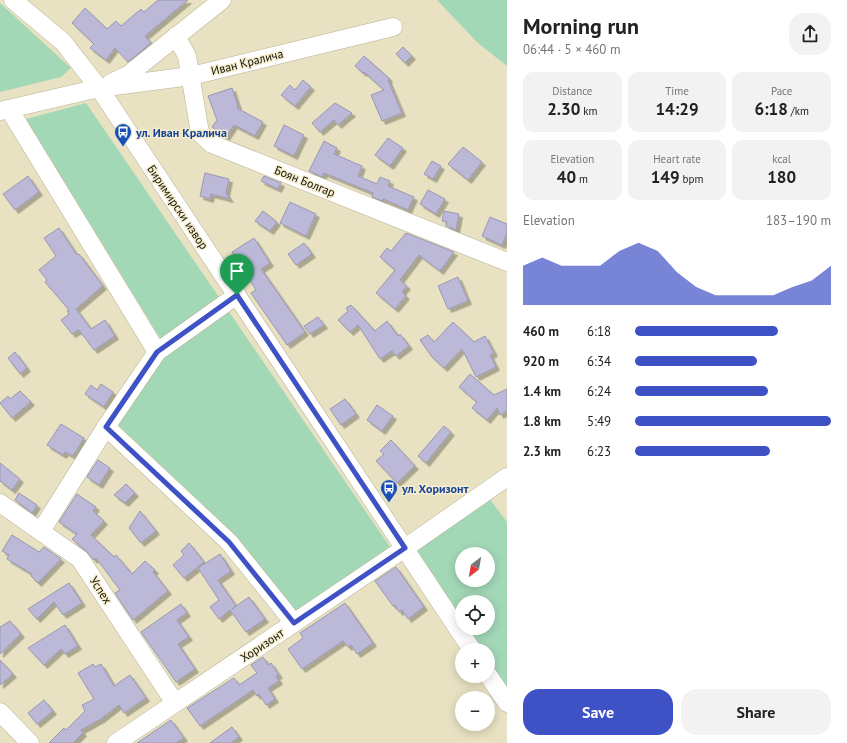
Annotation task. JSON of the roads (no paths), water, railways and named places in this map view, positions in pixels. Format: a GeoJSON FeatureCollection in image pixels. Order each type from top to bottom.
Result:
{"type":"FeatureCollection","features":[{"type":"Feature","properties":{"kind":"street","name":"Биримирски извор"},"geometry":{"type":"LineString","coordinates":[[13,0],[63,42],[99,88],[467,643]]}},
{"type":"Feature","properties":{"kind":"street","name":"Иван Кралича"},"geometry":{"type":"LineString","coordinates":[[99,88],[128,75],[222,0]]}},
{"type":"Feature","properties":{"kind":"street","name":"Иван Кралича"},"geometry":{"type":"LineString","coordinates":[[5,110],[99,88],[191,76],[393,27]]}},
{"type":"Feature","properties":{"kind":"street","name":"Боян Болгар"},"geometry":{"type":"LineString","coordinates":[[176,36],[187,56],[200,133],[212,144],[507,262]]}},
{"type":"Feature","properties":{"kind":"street"},"geometry":{"type":"LineString","coordinates":[[5,110],[157,352]]}},
{"type":"Feature","properties":{"kind":"street"},"geometry":{"type":"LineString","coordinates":[[41,531],[106,427],[157,352],[237,295]]}},
{"type":"Feature","properties":{"kind":"street"},"geometry":{"type":"LineString","coordinates":[[106,427],[229,542],[294,623]]}},
{"type":"Feature","properties":{"kind":"street","name":"Хоризонт"},"geometry":{"type":"LineString","coordinates":[[116,743],[507,478]]}},
{"type":"Feature","properties":{"kind":"street","name":"Успех"},"geometry":{"type":"LineString","coordinates":[[0,503],[80,559],[175,703]]}},
{"type":"Feature","properties":{"kind":"street"},"geometry":{"type":"LineString","coordinates":[[493,683],[507,704]]}},
{"type":"Feature","properties":{"kind":"street"},"geometry":{"type":"LineString","coordinates":[[0,712],[30,743]]}},
{"type":"Feature","properties":{"kind":"place","name":"ул. Иван Кралича"},"geometry":{"type":"Point","coordinates":[123,147]}},
{"type":"Feature","properties":{"kind":"place","name":"ул. Хоризонт"},"geometry":{"type":"Point","coordinates":[389,503]}}]}
